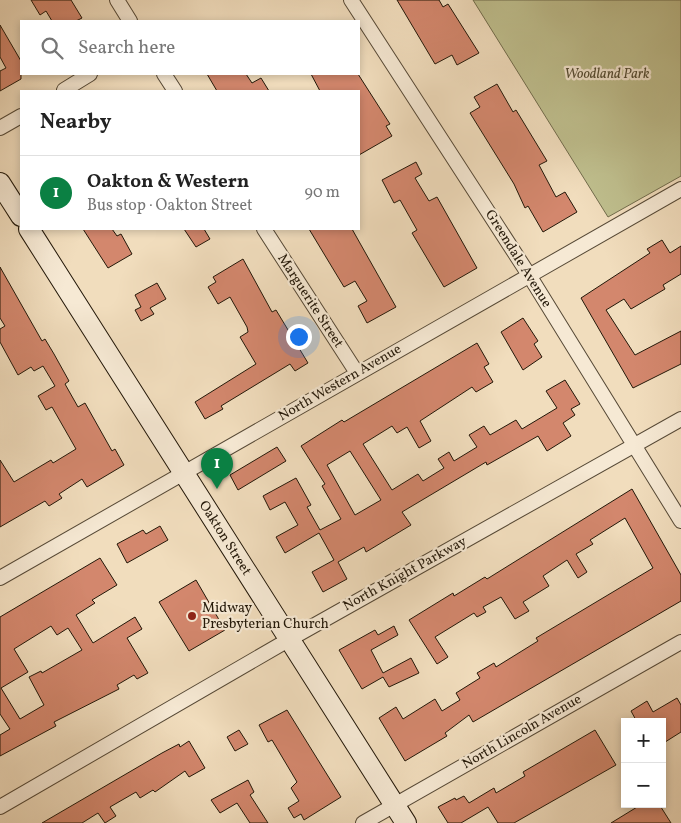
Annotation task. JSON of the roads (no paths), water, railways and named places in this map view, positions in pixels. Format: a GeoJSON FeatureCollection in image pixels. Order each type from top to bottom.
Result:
{"type":"FeatureCollection","features":[{"type":"Feature","properties":{"kind":"main road"},"geometry":{"type":"LineString","coordinates":[[0,183],[20,214]]}},
{"type":"Feature","properties":{"kind":"main road","name":"Oakton Street"},"geometry":{"type":"LineString","coordinates":[[30,230],[406,823]]}},
{"type":"Feature","properties":{"kind":"street"},"geometry":{"type":"LineString","coordinates":[[117,0],[129,20]]}},
{"type":"Feature","properties":{"kind":"street","name":"Greendale Avenue"},"geometry":{"type":"LineString","coordinates":[[351,0],[529,275],[681,521]]}},
{"type":"Feature","properties":{"kind":"street"},"geometry":{"type":"LineString","coordinates":[[64,90],[88,75]]}},
{"type":"Feature","properties":{"kind":"street"},"geometry":{"type":"LineString","coordinates":[[165,75],[174,90]]}},
{"type":"Feature","properties":{"kind":"street"},"geometry":{"type":"LineString","coordinates":[[0,128],[20,117]]}},
{"type":"Feature","properties":{"kind":"street","name":"North Western Avenue"},"geometry":{"type":"LineString","coordinates":[[0,578],[681,188]]}},
{"type":"Feature","properties":{"kind":"street","name":"Marguerite Street"},"geometry":{"type":"LineString","coordinates":[[265,230],[357,374]]}},
{"type":"Feature","properties":{"kind":"street","name":"North Knight Parkway"},"geometry":{"type":"LineString","coordinates":[[0,807],[290,639],[681,419]]}},
{"type":"Feature","properties":{"kind":"street","name":"North Lincoln Avenue"},"geometry":{"type":"LineString","coordinates":[[362,823],[681,642]]}},
{"type":"Feature","properties":{"kind":"place","name":"Oakton & Western"},"geometry":{"type":"Point","coordinates":[217,489]}},
{"type":"Feature","properties":{"kind":"place","name":"Midway Presbyterian Church"},"geometry":{"type":"Point","coordinates":[192,616]}},
{"type":"Feature","properties":{"kind":"park label","name":"Woodland Park"},"geometry":{"type":"Point","coordinates":[607,74]}}]}
